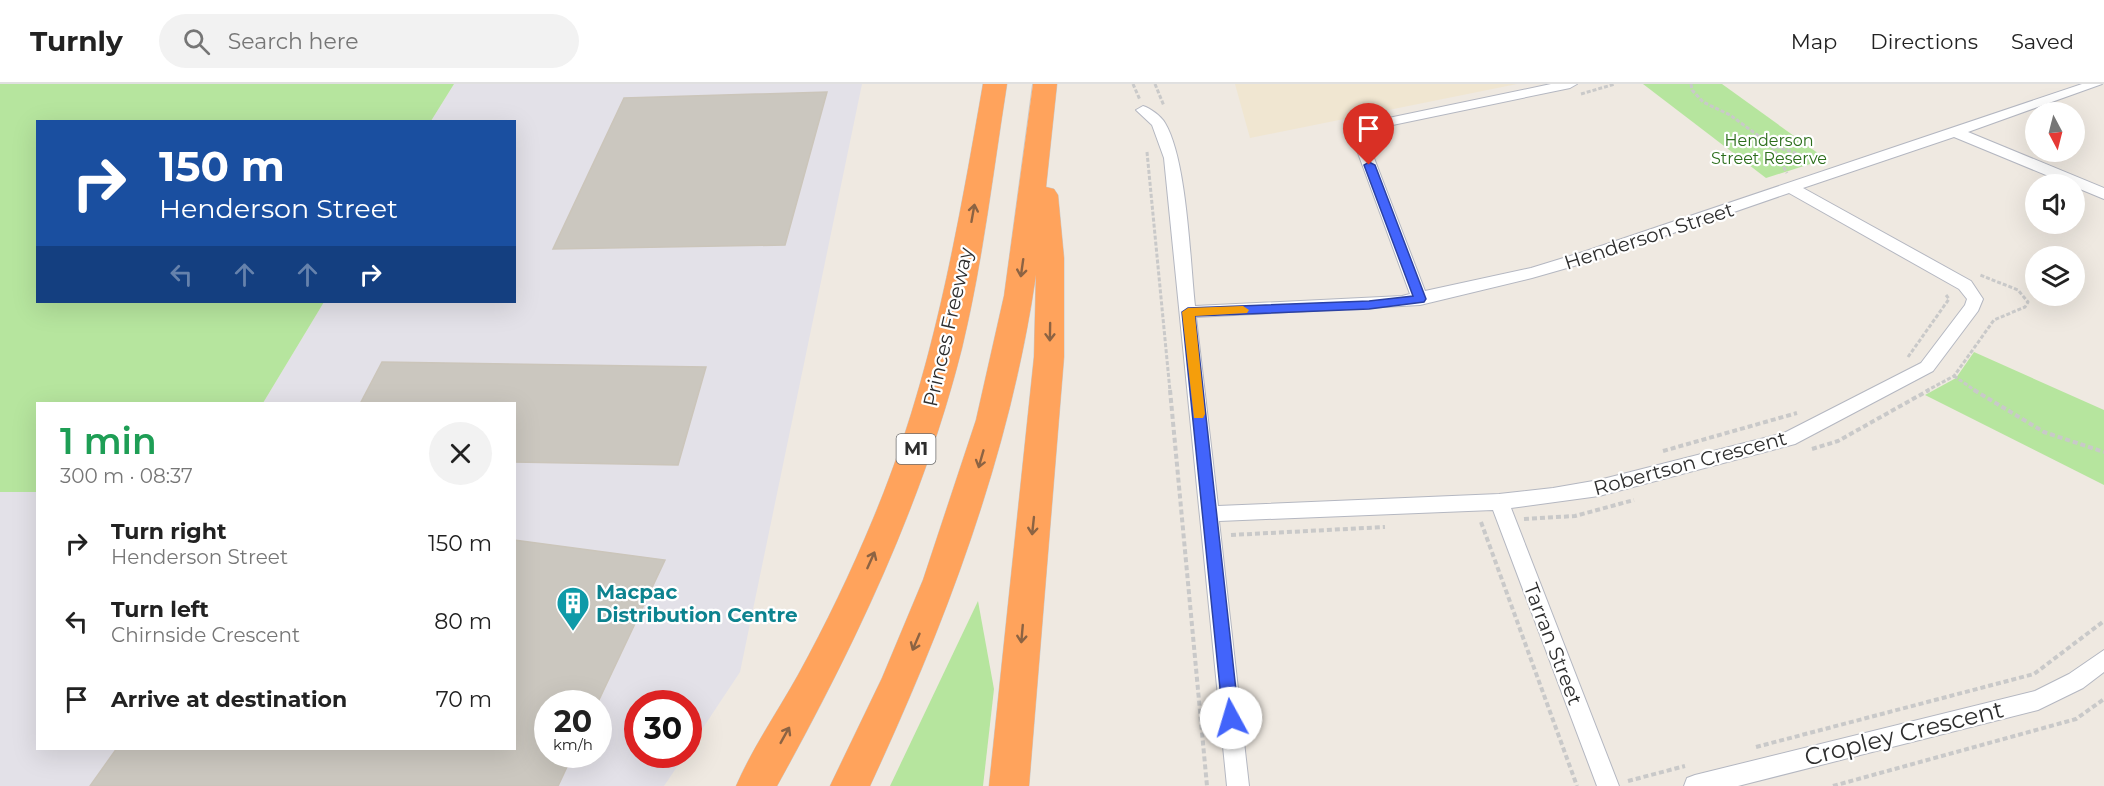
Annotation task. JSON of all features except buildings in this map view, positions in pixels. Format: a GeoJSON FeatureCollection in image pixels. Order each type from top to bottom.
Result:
{"type":"FeatureCollection","features":[{"type":"Feature","properties":{"kind":"highway","name":"Princes Freeway"},"geometry":{"type":"LineString","coordinates":[[756,786],[813,683],[853,600],[919,440],[956,307],[995,84]]}},
{"type":"Feature","properties":{"kind":"highway"},"geometry":{"type":"LineString","coordinates":[[850,786],[922,627],[981,461],[1014,325],[1045,84]]}},
{"type":"Feature","properties":{"kind":"highway"},"geometry":{"type":"LineString","coordinates":[[1009,786],[1049,357],[1050,258],[1040,127]]}},
{"type":"Feature","properties":{"kind":"street","name":"Henderson Street"},"geometry":{"type":"LineString","coordinates":[[1188,312],[1369,305],[1420,299],[1563,265],[1788,178],[1955,132],[2095,84]]}},
{"type":"Feature","properties":{"kind":"street"},"geometry":{"type":"LineString","coordinates":[[1420,299],[1362,145],[1360,137],[1363,131],[1379,124],[1570,90]]}},
{"type":"Feature","properties":{"kind":"street"},"geometry":{"type":"LineString","coordinates":[[1143,110],[1158,123],[1171,158],[1238,786]]}},
{"type":"Feature","properties":{"kind":"street"},"geometry":{"type":"LineString","coordinates":[[1955,132],[2104,194]]}},
{"type":"Feature","properties":{"kind":"street","name":"Robertson Crescent"},"geometry":{"type":"LineString","coordinates":[[1209,514],[1502,511],[1554,496],[1599,488],[1789,439],[1927,368],[1972,307],[1975,299],[1973,292],[1788,178]]}},
{"type":"Feature","properties":{"kind":"street","name":"Tarran Street"},"geometry":{"type":"LineString","coordinates":[[1502,511],[1608,786]]}},
{"type":"Feature","properties":{"kind":"street","name":"Cropley Crescent"},"geometry":{"type":"LineString","coordinates":[[1695,786],[2038,700],[2076,681],[2104,659]]}},
{"type":"Feature","properties":{"kind":"path"},"geometry":{"type":"LineString","coordinates":[[1570,90],[1615,84]]}},
{"type":"Feature","properties":{"kind":"path"},"geometry":{"type":"LineString","coordinates":[[1691,84],[1696,96],[1730,115],[1771,145],[1823,162],[1814,165]]}},
{"type":"Feature","properties":{"kind":"path"},"geometry":{"type":"LineString","coordinates":[[1771,145],[1788,178]]}},
{"type":"Feature","properties":{"kind":"path"},"geometry":{"type":"LineString","coordinates":[[1147,152],[1207,786]]}},
{"type":"Feature","properties":{"kind":"path"},"geometry":{"type":"LineString","coordinates":[[1802,451],[1838,441],[1954,376],[1994,320],[2016,312],[2025,307],[2028,302],[2018,290],[2008,284],[1975,274]]}},
{"type":"Feature","properties":{"kind":"path"},"geometry":{"type":"LineString","coordinates":[[1900,362],[1909,357],[1949,299],[1942,288]]}},
{"type":"Feature","properties":{"kind":"path"},"geometry":{"type":"LineString","coordinates":[[1954,376],[2000,410],[2048,435],[2104,453]]}},
{"type":"Feature","properties":{"kind":"path"},"geometry":{"type":"LineString","coordinates":[[1659,452],[1802,411]]}},
{"type":"Feature","properties":{"kind":"path"},"geometry":{"type":"LineString","coordinates":[[1474,522],[1481,522],[1502,511],[1575,516],[1644,497]]}},
{"type":"Feature","properties":{"kind":"path"},"geometry":{"type":"LineString","coordinates":[[1481,522],[1577,786]]}},
{"type":"Feature","properties":{"kind":"path"},"geometry":{"type":"LineString","coordinates":[[1230,535],[1396,526]]}},
{"type":"Feature","properties":{"kind":"path"},"geometry":{"type":"LineString","coordinates":[[1751,748],[2034,674],[2104,621]]}},
{"type":"Feature","properties":{"kind":"path"},"geometry":{"type":"LineString","coordinates":[[1833,786],[2076,719],[2104,699]]}},
{"type":"Feature","properties":{"kind":"path"},"geometry":{"type":"LineString","coordinates":[[1628,786],[1626,781],[1694,763]]}},
{"type":"Feature","properties":{"kind":"shaded area"},"geometry":{"type":"Polygon","coordinates":[[[454,84],[862,84],[740,672],[702,729],[702,690],[624,690],[624,768],[676,768],[664,786],[0,786],[0,492],[36,492],[36,750],[516,750],[516,402],[264,402],[323,303],[516,303],[516,120],[432,120],[454,84]]]}},
{"type":"Feature","properties":{"kind":"shaded area"},"geometry":{"type":"Polygon","coordinates":[[[1235,84],[1517,84],[1250,138],[1235,84]]]}},
{"type":"Feature","properties":{"kind":"green space"},"geometry":{"type":"Polygon","coordinates":[[[0,84],[454,84],[432,120],[36,120],[36,303],[323,303],[264,402],[36,402],[36,492],[0,492],[0,84]]]}},
{"type":"Feature","properties":{"kind":"green space","name":"Henderson Street Reserve"},"geometry":{"type":"Polygon","coordinates":[[[1643,84],[1722,84],[1826,159],[1766,178],[1643,84]]]}},
{"type":"Feature","properties":{"kind":"green space"},"geometry":{"type":"Polygon","coordinates":[[[1974,352],[2104,410],[2104,485],[1925,395],[1956,378],[1974,352]]]}},
{"type":"Feature","properties":{"kind":"green space"},"geometry":{"type":"Polygon","coordinates":[[[978,601],[994,689],[983,786],[890,786],[978,601]]]}},
{"type":"Feature","properties":{"kind":"slow traffic"},"geometry":{"type":"LineString","coordinates":[[1199,414],[1188,312],[1243,310]]}},
{"type":"Feature","properties":{"kind":"place","name":"Macpac Distribution Centre"},"geometry":{"type":"Point","coordinates":[573,632]}},
{"type":"Feature","properties":{"kind":"route"},"geometry":{"type":"LineString","coordinates":[[1231,718],[1188,312],[1387,304],[1420,299],[1369,165]]}}]}
